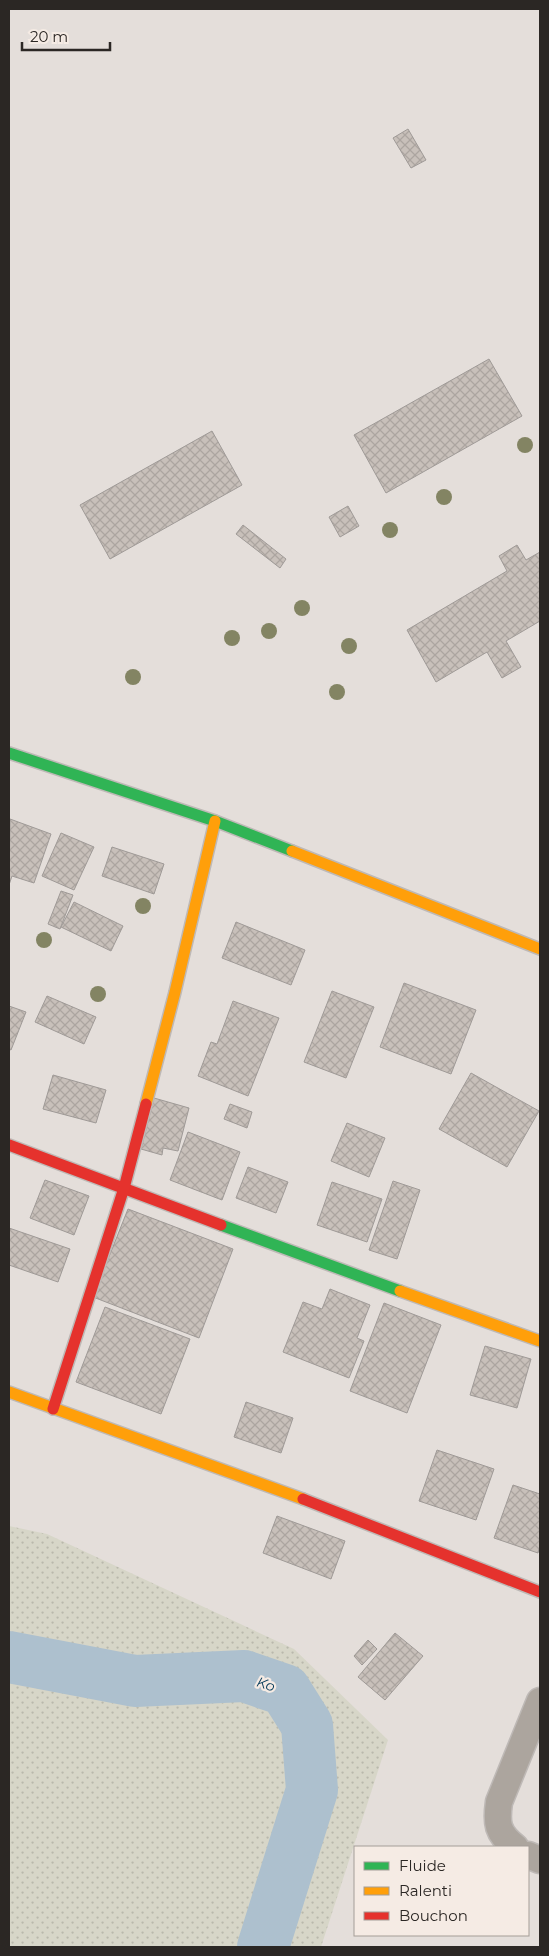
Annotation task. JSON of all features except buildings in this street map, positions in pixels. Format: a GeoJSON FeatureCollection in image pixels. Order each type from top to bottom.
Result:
{"type":"FeatureCollection","features":[{"type":"Feature","properties":{"kind":"street"},"geometry":{"type":"LineString","coordinates":[[9,753],[215,821],[540,949]]}},
{"type":"Feature","properties":{"kind":"street"},"geometry":{"type":"LineString","coordinates":[[53,1409],[124,1188],[175,992],[215,821]]}},
{"type":"Feature","properties":{"kind":"street"},"geometry":{"type":"LineString","coordinates":[[9,1145],[301,1255],[540,1341]]}},
{"type":"Feature","properties":{"kind":"street"},"geometry":{"type":"LineString","coordinates":[[9,1392],[289,1494],[540,1592]]}},
{"type":"Feature","properties":{"kind":"street"},"geometry":{"type":"LineString","coordinates":[[514,1846],[508,1842],[498,1825],[499,1802],[540,1701]]}},
{"type":"Feature","properties":{"kind":"shaded area"},"geometry":{"type":"Polygon","coordinates":[[[9,1526],[47,1534],[294,1649],[388,1740],[321,1947],[9,1947],[9,1526]]]}},
{"type":"Feature","properties":{"kind":"waterway","name":"Ko"},"geometry":{"type":"LineString","coordinates":[[9,1657],[135,1681],[244,1676],[285,1690],[307,1725],[312,1790],[263,1947]]}},
{"type":"Feature","properties":{"kind":"traffic: fast"},"geometry":{"type":"LineString","coordinates":[[9,753],[215,821],[292,851]]}},
{"type":"Feature","properties":{"kind":"traffic: fast"},"geometry":{"type":"LineString","coordinates":[[221,1225],[400,1291]]}},
{"type":"Feature","properties":{"kind":"traffic: slow"},"geometry":{"type":"LineString","coordinates":[[146,1104],[175,992],[215,821]]}},
{"type":"Feature","properties":{"kind":"traffic: slow"},"geometry":{"type":"LineString","coordinates":[[292,851],[540,949]]}},
{"type":"Feature","properties":{"kind":"traffic: slow"},"geometry":{"type":"LineString","coordinates":[[400,1291],[540,1341]]}},
{"type":"Feature","properties":{"kind":"traffic: slow"},"geometry":{"type":"LineString","coordinates":[[9,1392],[303,1499]]}},
{"type":"Feature","properties":{"kind":"traffic: jam"},"geometry":{"type":"LineString","coordinates":[[53,1409],[124,1188],[146,1104]]}},
{"type":"Feature","properties":{"kind":"traffic: jam"},"geometry":{"type":"LineString","coordinates":[[9,1145],[221,1225]]}},
{"type":"Feature","properties":{"kind":"traffic: jam"},"geometry":{"type":"LineString","coordinates":[[303,1499],[540,1592]]}}]}
